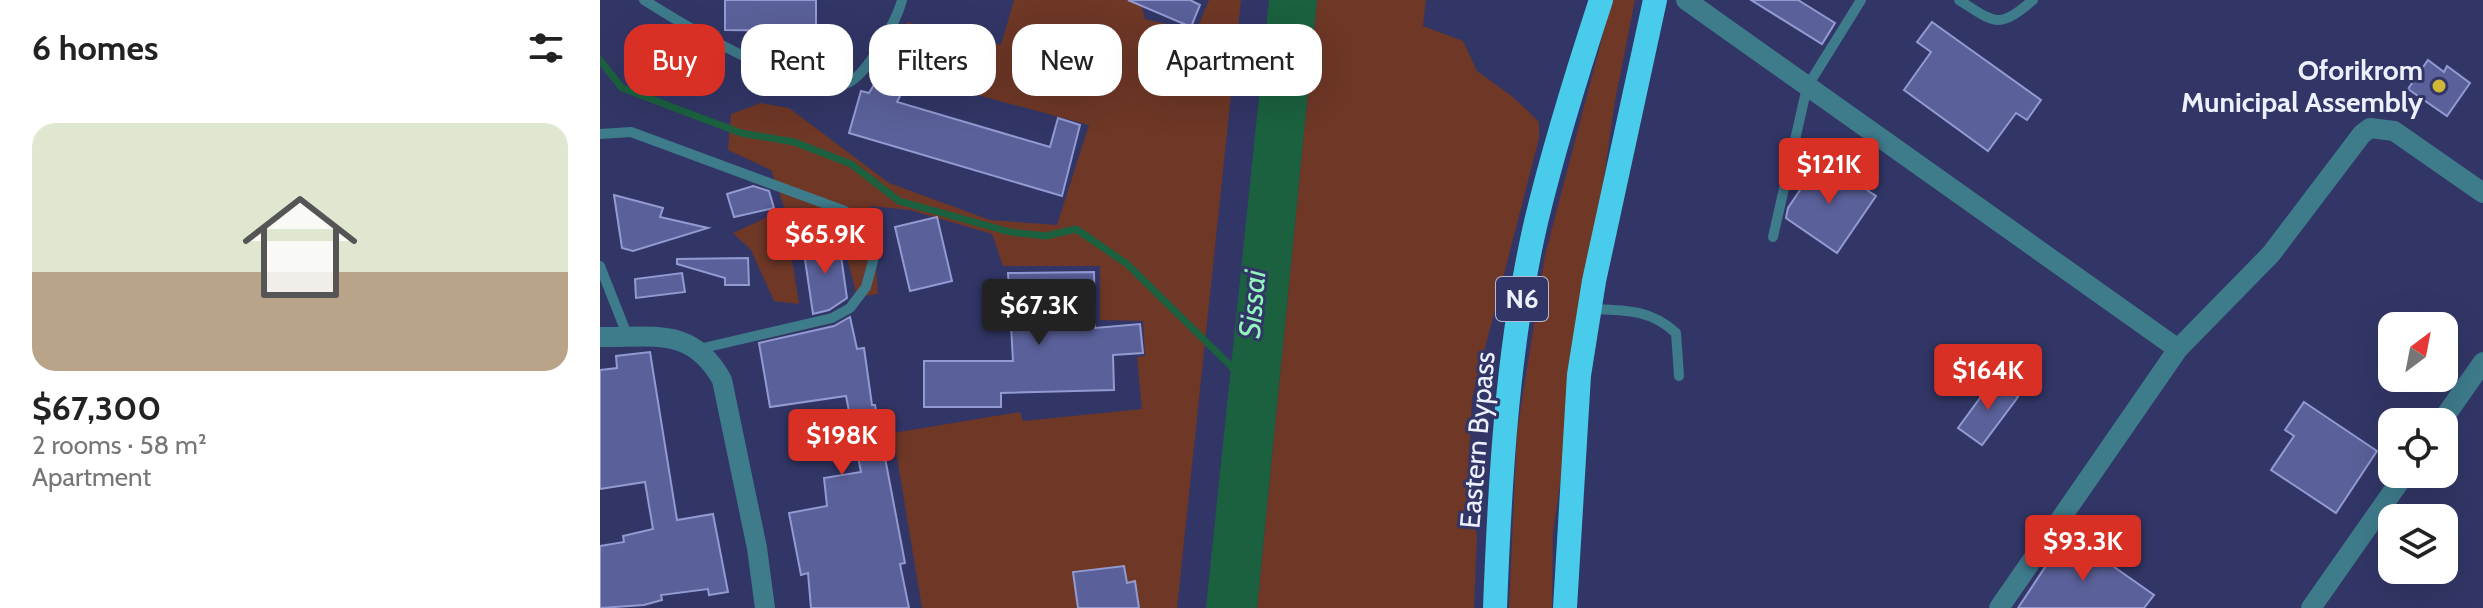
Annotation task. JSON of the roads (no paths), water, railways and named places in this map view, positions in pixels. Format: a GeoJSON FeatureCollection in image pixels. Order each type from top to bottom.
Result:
{"type":"FeatureCollection","features":[{"type":"Feature","properties":{"kind":"highway","name":"Eastern Bypass"},"geometry":{"type":"LineString","coordinates":[[1495,608],[1504,434],[1516,333],[1536,223],[1566,108],[1601,0]]}},
{"type":"Feature","properties":{"kind":"highway","name":"N6"},"geometry":{"type":"LineString","coordinates":[[1565,608],[1578,390],[1589,309],[1655,0]]}},
{"type":"Feature","properties":{"kind":"street"},"geometry":{"type":"LineString","coordinates":[[1692,2],[2178,349]]}},
{"type":"Feature","properties":{"kind":"street"},"geometry":{"type":"LineString","coordinates":[[1999,608],[2178,349],[2271,254],[2362,134],[2370,128],[2394,131],[2483,193]]}},
{"type":"Feature","properties":{"kind":"street"},"geometry":{"type":"LineString","coordinates":[[600,337],[681,339],[699,349],[722,380],[757,548],[765,608]]}},
{"type":"Feature","properties":{"kind":"street"},"geometry":{"type":"LineString","coordinates":[[2451,408],[2483,362]]}},
{"type":"Feature","properties":{"kind":"street"},"geometry":{"type":"LineString","coordinates":[[2311,608],[2395,488]]}},
{"type":"Feature","properties":{"kind":"lane"},"geometry":{"type":"LineString","coordinates":[[644,0],[724,49],[827,87],[848,84],[864,67],[896,22],[902,0]]}},
{"type":"Feature","properties":{"kind":"lane"},"geometry":{"type":"LineString","coordinates":[[1773,237],[1807,87],[1861,0]]}},
{"type":"Feature","properties":{"kind":"lane"},"geometry":{"type":"LineString","coordinates":[[1959,0],[1993,22],[2009,20],[2033,0]]}},
{"type":"Feature","properties":{"kind":"lane"},"geometry":{"type":"LineString","coordinates":[[600,134],[631,132],[845,211],[866,237],[873,261],[866,287],[850,308],[832,318],[699,349]]}},
{"type":"Feature","properties":{"kind":"lane"},"geometry":{"type":"LineString","coordinates":[[600,266],[628,337]]}},
{"type":"Feature","properties":{"kind":"lane"},"geometry":{"type":"LineString","coordinates":[[1589,309],[1642,311],[1660,318],[1676,333],[1679,376]]}},
{"type":"Feature","properties":{"kind":"water"},"geometry":{"type":"Polygon","coordinates":[[[1269,0],[1317,0],[1315,24],[1267,24],[1269,0]]]}},
{"type":"Feature","properties":{"kind":"water","name":"Sissai"},"geometry":{"type":"Polygon","coordinates":[[[1259,96],[1308,96],[1257,608],[1206,608],[1259,96]]]}},
{"type":"Feature","properties":{"kind":"waterway"},"geometry":{"type":"LineString","coordinates":[[600,60],[622,88],[741,133],[794,142],[851,164],[899,201],[1010,232],[1046,236],[1076,229],[1127,264],[1238,373]]}},
{"type":"Feature","properties":{"kind":"place","name":"Oforikrom Municipal Assembly"},"geometry":{"type":"Point","coordinates":[2439,86]}}]}
